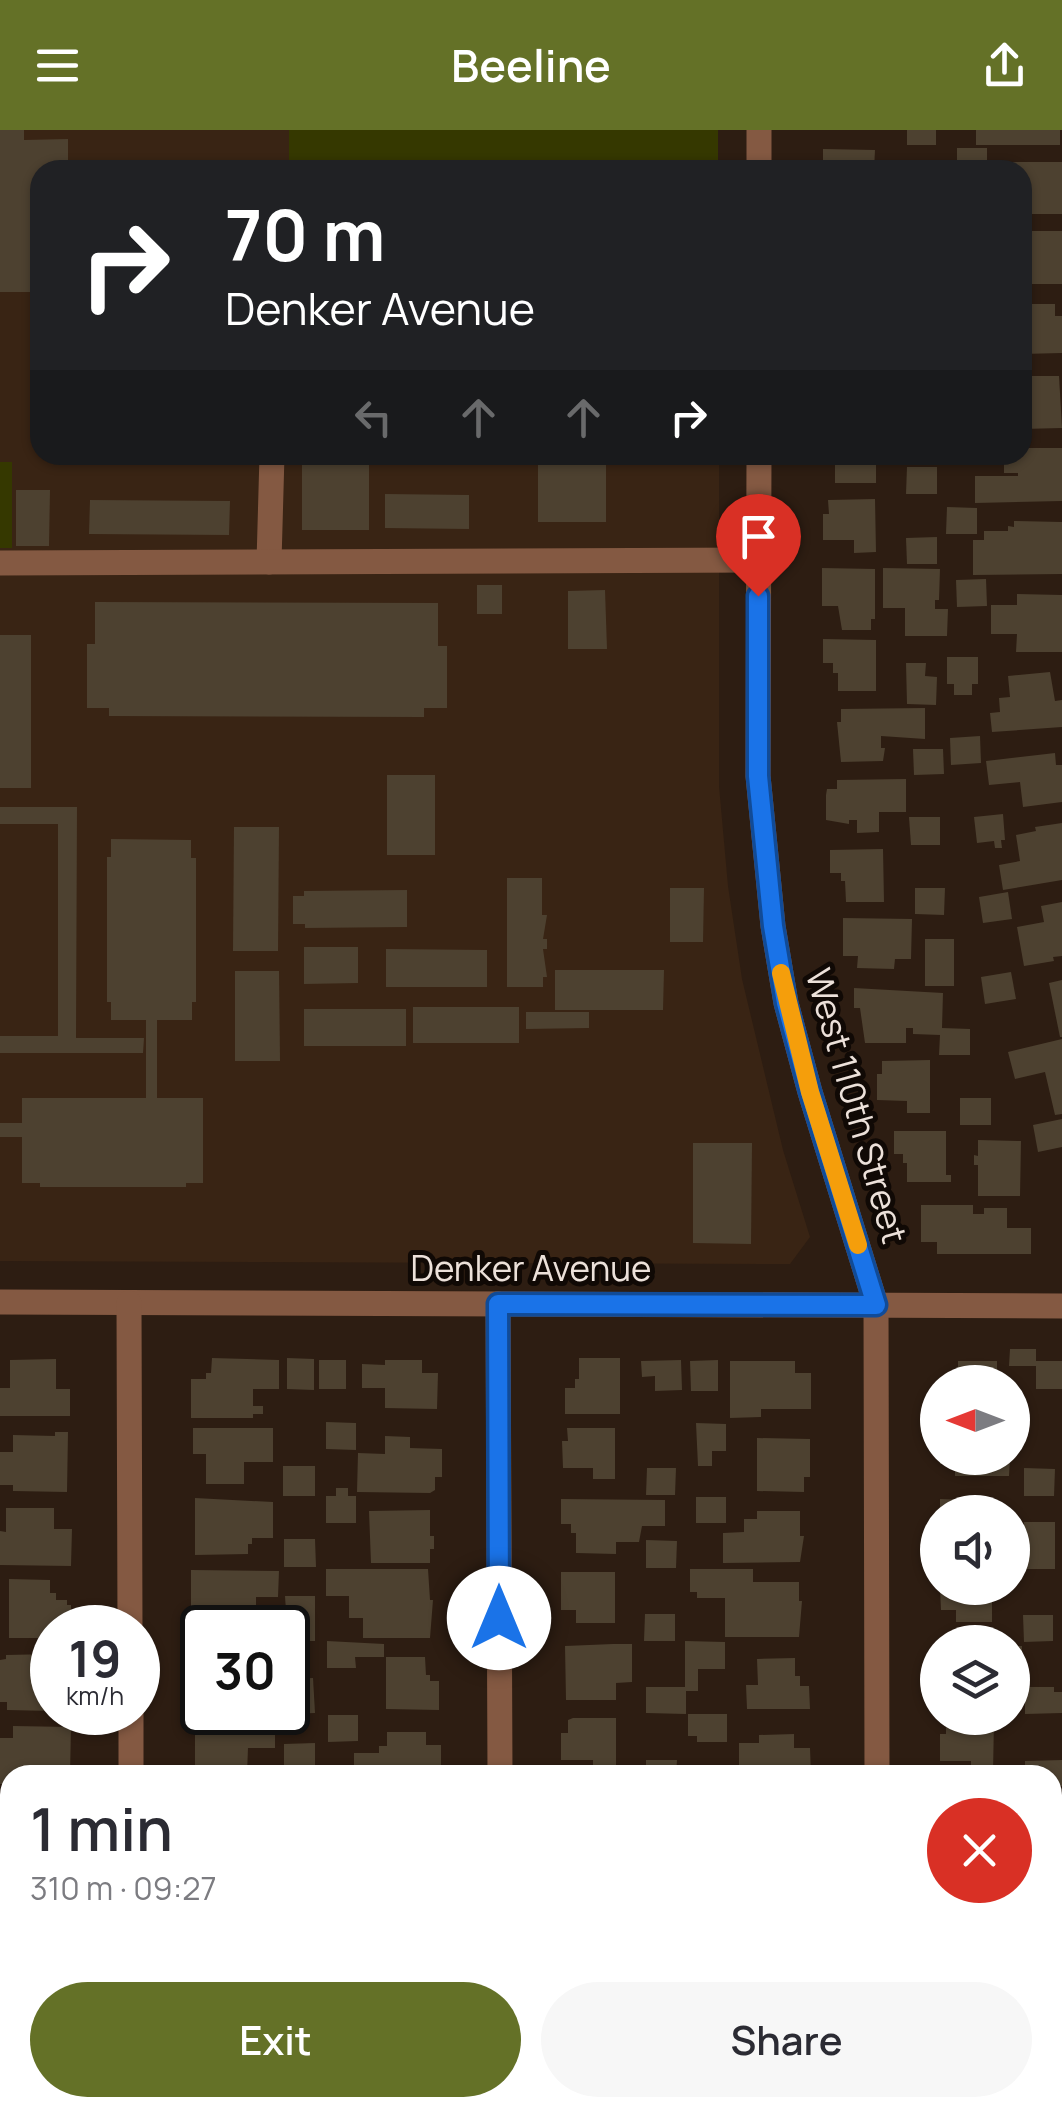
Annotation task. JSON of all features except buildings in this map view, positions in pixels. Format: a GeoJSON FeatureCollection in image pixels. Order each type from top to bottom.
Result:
{"type":"FeatureCollection","features":[{"type":"Feature","properties":{"kind":"street"},"geometry":{"type":"LineString","coordinates":[[758,130],[758,160]]}},
{"type":"Feature","properties":{"kind":"street"},"geometry":{"type":"LineString","coordinates":[[269,562],[272,465]]}},
{"type":"Feature","properties":{"kind":"street","name":"West 110th Street"},"geometry":{"type":"LineString","coordinates":[[758,465],[758,776],[773,926],[786,1003],[810,1092],[876,1305],[876,1765]]}},
{"type":"Feature","properties":{"kind":"street"},"geometry":{"type":"LineString","coordinates":[[0,562],[758,560]]}},
{"type":"Feature","properties":{"kind":"street","name":"Denker Avenue"},"geometry":{"type":"LineString","coordinates":[[0,1302],[1062,1306]]}},
{"type":"Feature","properties":{"kind":"street"},"geometry":{"type":"LineString","coordinates":[[130,1303],[130,1605]]}},
{"type":"Feature","properties":{"kind":"street"},"geometry":{"type":"LineString","coordinates":[[498,1304],[500,1765]]}},
{"type":"Feature","properties":{"kind":"street"},"geometry":{"type":"LineString","coordinates":[[130,1735],[131,1765]]}},
{"type":"Feature","properties":{"kind":"shaded area"},"geometry":{"type":"Polygon","coordinates":[[[0,130],[718,130],[718,160],[30,160],[30,465],[719,465],[719,786],[728,886],[742,979],[783,1150],[810,1237],[790,1264],[0,1261],[0,130]]]}},
{"type":"Feature","properties":{"kind":"shaded area"},"geometry":{"type":"Polygon","coordinates":[[[289,130],[718,130],[718,160],[289,160],[289,130]]]}},
{"type":"Feature","properties":{"kind":"shaded area"},"geometry":{"type":"Polygon","coordinates":[[[0,462],[12,462],[12,548],[0,548],[0,462]]]}},
{"type":"Feature","properties":{"kind":"slow traffic"},"geometry":{"type":"LineString","coordinates":[[781,973],[810,1092],[858,1245]]}},
{"type":"Feature","properties":{"kind":"route"},"geometry":{"type":"LineString","coordinates":[[499,1618],[498,1304],[876,1305],[810,1092],[786,1003],[773,926],[758,776],[758,596]]}}]}
